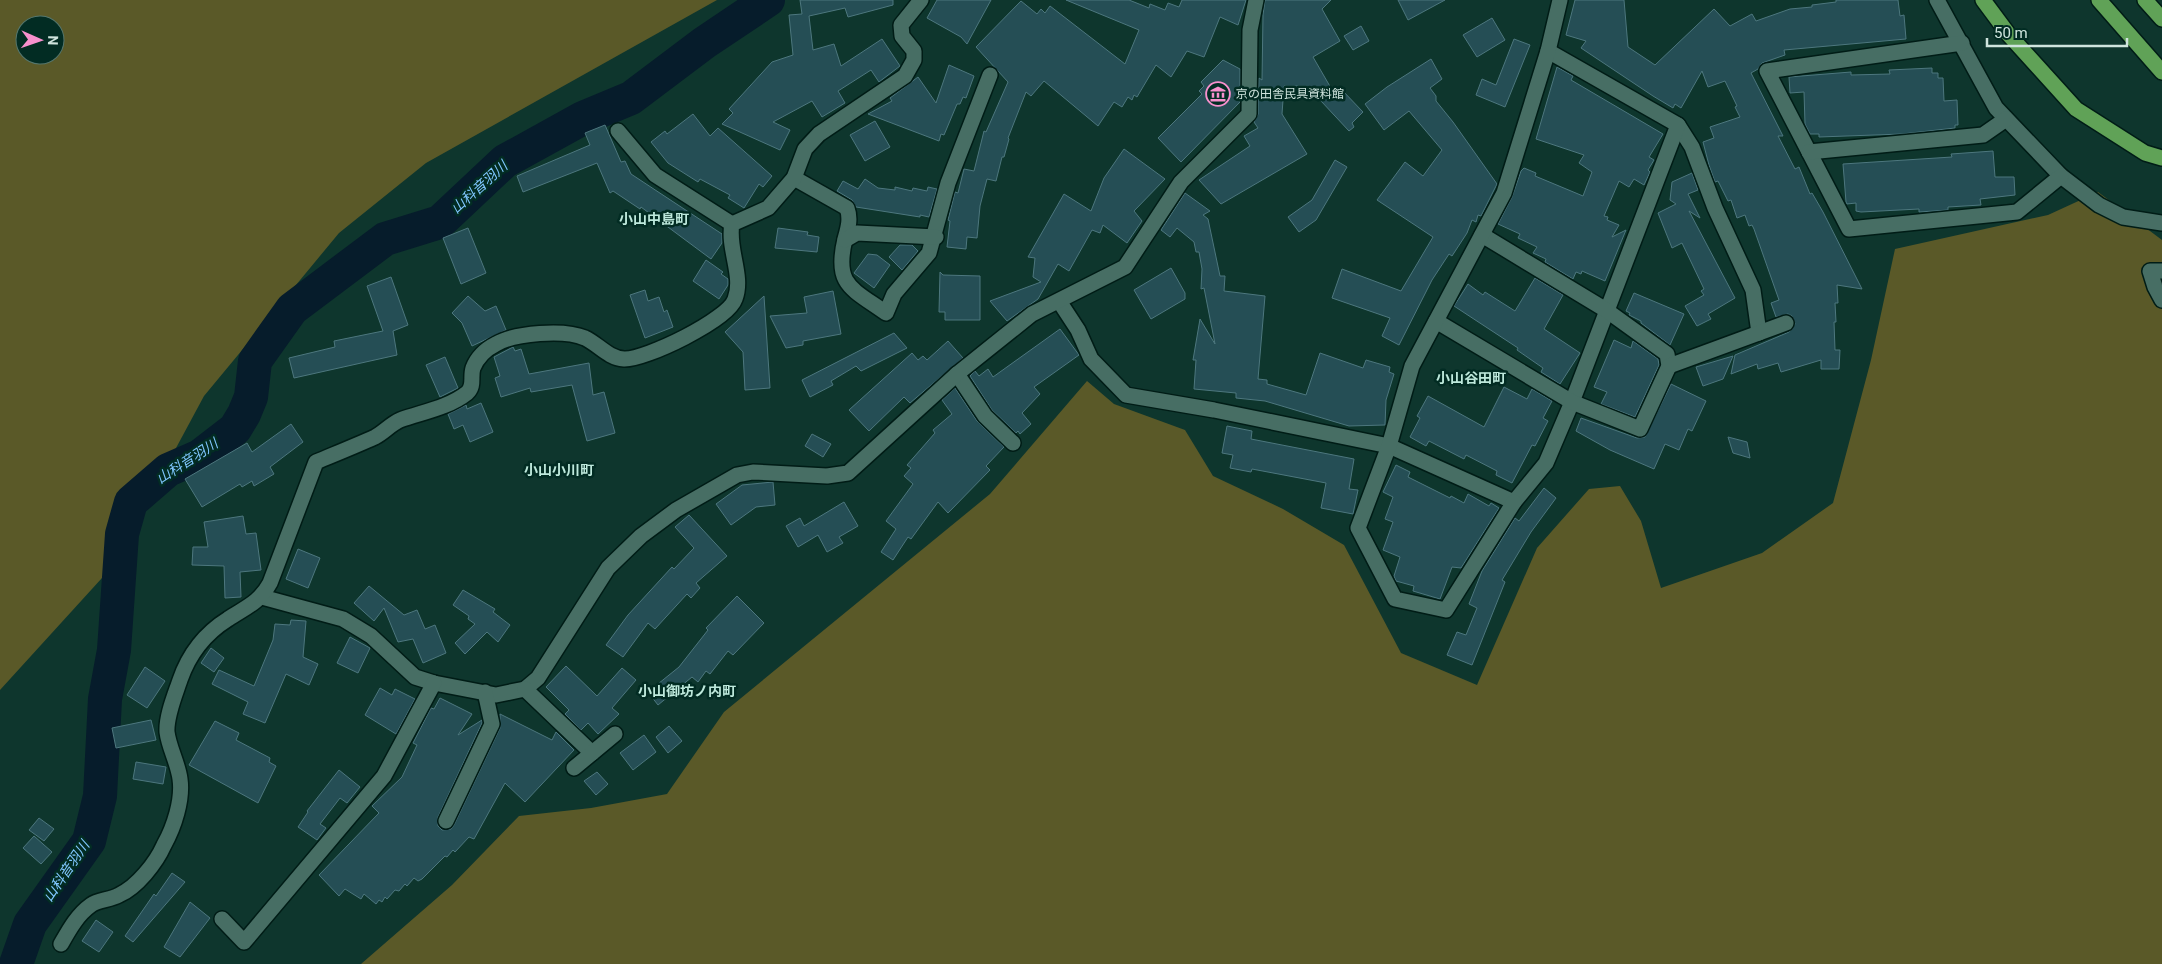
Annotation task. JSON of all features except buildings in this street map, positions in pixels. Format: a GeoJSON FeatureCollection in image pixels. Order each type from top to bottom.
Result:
{"type":"FeatureCollection","features":[{"type":"Feature","properties":{"kind":"highway"},"geometry":{"type":"LineString","coordinates":[[1983,0],[2009,35],[2076,109],[2145,153],[2162,158]]}},
{"type":"Feature","properties":{"kind":"highway"},"geometry":{"type":"LineString","coordinates":[[2099,0],[2162,72]]}},
{"type":"Feature","properties":{"kind":"highway"},"geometry":{"type":"LineString","coordinates":[[2145,0],[2162,19]]}},
{"type":"Feature","properties":{"kind":"street"},"geometry":{"type":"LineString","coordinates":[[61,944],[71,926],[91,905],[120,895],[131,887],[152,864],[164,846],[179,802],[180,780],[167,732],[169,717],[180,681],[190,656],[201,641],[226,619],[262,597],[270,583],[316,462],[377,436],[398,421],[434,410],[467,392],[472,385],[472,370],[478,358],[497,343],[545,332],[571,333],[586,339],[604,352],[625,359],[697,332],[715,321],[735,300],[737,287],[730,234],[732,224],[768,208],[794,178],[805,149],[819,134],[905,76],[914,60],[914,52],[902,36],[901,25],[921,0]]}},
{"type":"Feature","properties":{"kind":"street"},"geometry":{"type":"LineString","coordinates":[[262,597],[343,619],[372,636],[415,678],[496,695],[525,690],[538,678],[608,568],[641,536],[676,510],[711,488],[745,473],[827,476],[848,473],[957,374],[1032,314],[1125,267],[1181,182],[1250,114],[1250,30],[1256,0]]}},
{"type":"Feature","properties":{"kind":"street"},"geometry":{"type":"LineString","coordinates":[[1560,0],[1548,51],[1504,193],[1412,366],[1389,446],[1358,528],[1395,599],[1446,610],[1514,502],[1546,463],[1572,402],[1678,126]]}},
{"type":"Feature","properties":{"kind":"street"},"geometry":{"type":"LineString","coordinates":[[1938,0],[1996,108],[2061,176],[2099,205],[2123,216],[2162,223]]}},
{"type":"Feature","properties":{"kind":"street"},"geometry":{"type":"LineString","coordinates":[[1962,42],[1767,71],[1849,229],[2017,212],[2061,176]]}},
{"type":"Feature","properties":{"kind":"street"},"geometry":{"type":"LineString","coordinates":[[1548,51],[1678,126],[1692,147],[1715,208],[1754,290],[1759,334]]}},
{"type":"Feature","properties":{"kind":"street"},"geometry":{"type":"LineString","coordinates":[[794,178],[847,208],[850,218],[840,258],[840,272],[852,288],[886,313],[894,294],[929,253],[936,237],[948,183],[990,75]]}},
{"type":"Feature","properties":{"kind":"street"},"geometry":{"type":"LineString","coordinates":[[1809,152],[1983,135],[2006,119]]}},
{"type":"Feature","properties":{"kind":"street"},"geometry":{"type":"LineString","coordinates":[[618,131],[655,175],[732,224]]}},
{"type":"Feature","properties":{"kind":"street"},"geometry":{"type":"LineString","coordinates":[[845,240],[857,233],[936,237]]}},
{"type":"Feature","properties":{"kind":"street"},"geometry":{"type":"LineString","coordinates":[[1436,321],[1572,402],[1640,429],[1669,366],[1667,354],[1606,310],[1482,234]]}},
{"type":"Feature","properties":{"kind":"street"},"geometry":{"type":"LineString","coordinates":[[2162,271],[2150,271],[2154,287],[2162,300]]}},
{"type":"Feature","properties":{"kind":"street"},"geometry":{"type":"LineString","coordinates":[[1059,301],[1078,330],[1091,359],[1126,395],[1214,410],[1389,446],[1514,502]]}},
{"type":"Feature","properties":{"kind":"street"},"geometry":{"type":"LineString","coordinates":[[1669,366],[1786,323]]}},
{"type":"Feature","properties":{"kind":"street"},"geometry":{"type":"LineString","coordinates":[[957,374],[985,416],[1013,443]]}},
{"type":"Feature","properties":{"kind":"street"},"geometry":{"type":"LineString","coordinates":[[222,919],[244,942],[384,776],[434,683]]}},
{"type":"Feature","properties":{"kind":"street"},"geometry":{"type":"LineString","coordinates":[[525,690],[592,754]]}},
{"type":"Feature","properties":{"kind":"street"},"geometry":{"type":"LineString","coordinates":[[446,820],[492,724],[485,692]]}},
{"type":"Feature","properties":{"kind":"street"},"geometry":{"type":"LineString","coordinates":[[574,768],[616,734]]}},
{"type":"Feature","properties":{"kind":"shaded area"},"geometry":{"type":"Polygon","coordinates":[[[0,0],[717,0],[426,163],[339,233],[204,396],[112,567],[0,690],[0,0]]]}},
{"type":"Feature","properties":{"kind":"shaded area"},"geometry":{"type":"Polygon","coordinates":[[[2098,192],[2162,240],[2162,964],[361,964],[452,885],[519,816],[591,808],[667,794],[724,712],[990,494],[1087,381],[1114,404],[1185,430],[1213,476],[1283,509],[1344,545],[1401,653],[1477,685],[1537,548],[1589,489],[1620,486],[1641,521],[1661,588],[1762,553],[1833,503],[1871,360],[1895,249],[2048,215],[2098,192]]]}},
{"type":"Feature","properties":{"kind":"waterway","name":"山科音羽川"},"geometry":{"type":"LineString","coordinates":[[16,964],[30,924],[89,841],[100,796],[105,699],[114,650],[122,534],[131,502],[168,470],[200,456],[235,429],[251,397],[255,361],[292,309],[385,239],[440,222],[505,161],[583,118],[631,98],[704,43],[768,0]]}},
{"type":"Feature","properties":{"kind":"place","name":"京の田舎民具資料館"},"geometry":{"type":"Point","coordinates":[1218,94]}},
{"type":"Feature","properties":{"kind":"district","name":"小山中島町"},"geometry":{"type":"Point","coordinates":[654,219]}},
{"type":"Feature","properties":{"kind":"district","name":"小山谷田町"},"geometry":{"type":"Point","coordinates":[1471,378]}},
{"type":"Feature","properties":{"kind":"district","name":"小山小川町"},"geometry":{"type":"Point","coordinates":[559,470]}},
{"type":"Feature","properties":{"kind":"district","name":"小山御坊ノ内町"},"geometry":{"type":"Point","coordinates":[687,691]}}]}
